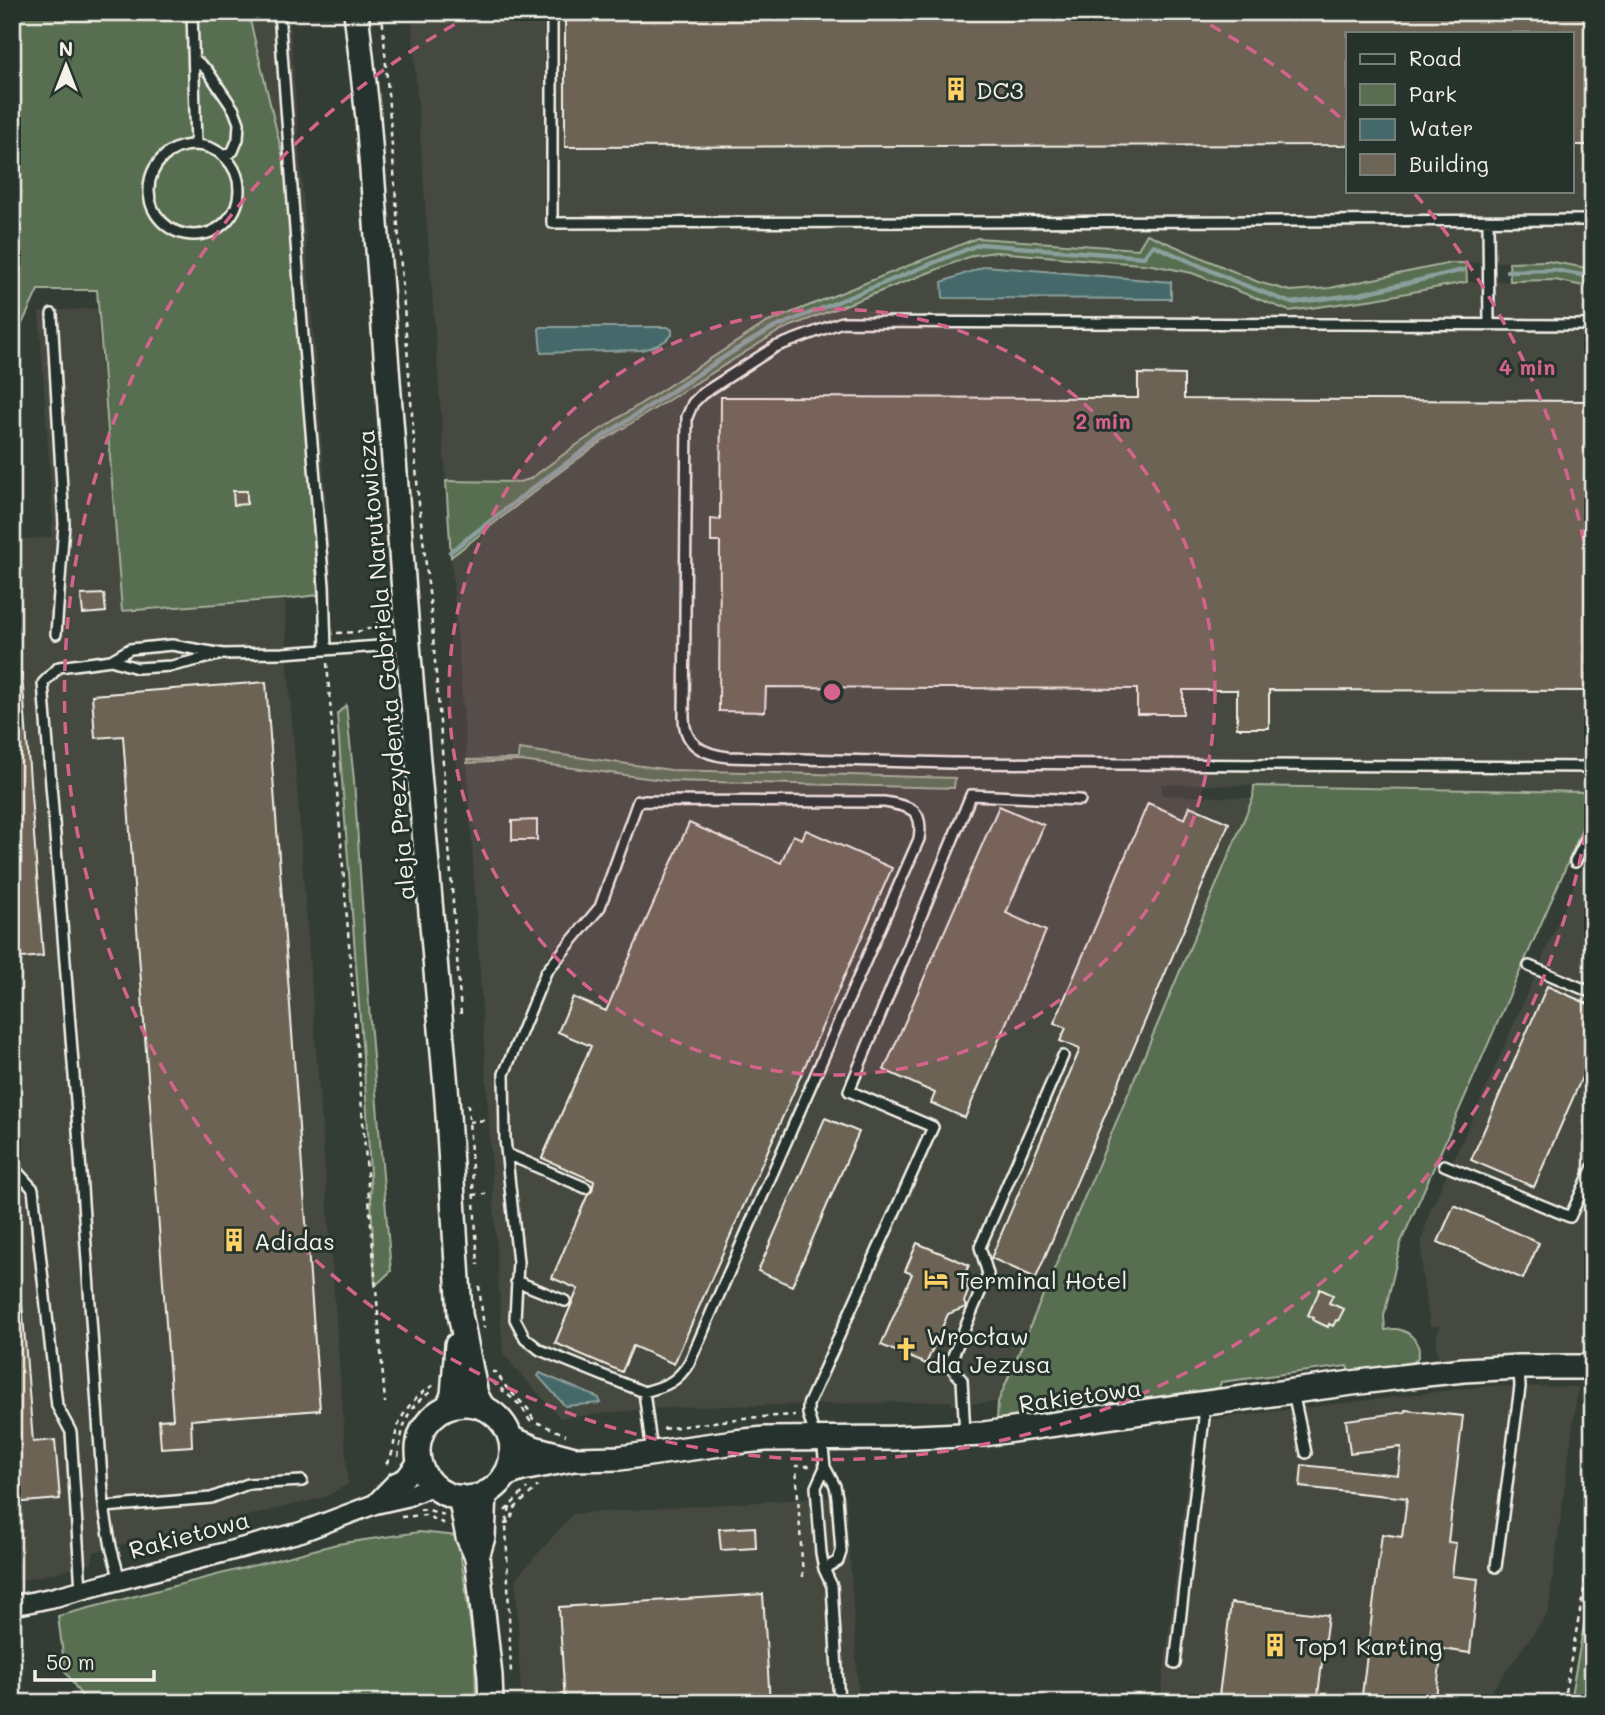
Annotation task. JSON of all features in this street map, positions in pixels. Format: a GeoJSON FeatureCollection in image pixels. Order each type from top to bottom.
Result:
{"type":"FeatureCollection","features":[{"type":"Feature","properties":{"kind":"street","name":"aleja Prezydenta Gabriela Narutowicza"},"geometry":{"type":"LineString","coordinates":[[356,12],[368,118],[404,602],[447,1099],[460,1314],[470,1373],[483,1408]]}},
{"type":"Feature","properties":{"kind":"street","name":"aleja Prezydenta Gabriela Narutowicza"},"geometry":{"type":"LineString","coordinates":[[442,1392],[453,1395],[460,1314]]}},
{"type":"Feature","properties":{"kind":"street","name":"Rakietowa"},"geometry":{"type":"LineString","coordinates":[[505,1475],[574,1459],[620,1458],[651,1443],[965,1436],[1464,1370],[1593,1367]]}},
{"type":"Feature","properties":{"kind":"street"},"geometry":{"type":"LineString","coordinates":[[458,1513],[476,1496],[497,1485],[505,1475],[512,1458],[510,1438],[500,1420],[492,1413],[483,1408],[460,1404],[442,1392],[437,1414],[421,1434],[418,1447],[408,1461],[443,1492],[458,1513],[477,1557],[491,1703]]}},
{"type":"Feature","properties":{"kind":"street","name":"Rakietowa"},"geometry":{"type":"LineString","coordinates":[[510,1438],[574,1459]]}},
{"type":"Feature","properties":{"kind":"street","name":"Rakietowa"},"geometry":{"type":"LineString","coordinates":[[375,1504],[396,1482],[405,1478],[408,1461]]}},
{"type":"Feature","properties":{"kind":"street","name":"Rakietowa"},"geometry":{"type":"LineString","coordinates":[[12,1606],[301,1532],[433,1485]]}},
{"type":"Feature","properties":{"kind":"street"},"geometry":{"type":"LineString","coordinates":[[477,1557],[483,1537],[485,1493]]}},
{"type":"Feature","properties":{"kind":"lane"},"geometry":{"type":"LineString","coordinates":[[192,12],[197,145]]}},
{"type":"Feature","properties":{"kind":"lane"},"geometry":{"type":"LineString","coordinates":[[279,12],[324,586],[326,650]]}},
{"type":"Feature","properties":{"kind":"lane"},"geometry":{"type":"LineString","coordinates":[[552,12],[552,223],[1593,220]]}},
{"type":"Feature","properties":{"kind":"lane"},"geometry":{"type":"LineString","coordinates":[[194,59],[207,70],[234,110],[239,123],[238,139],[233,151],[224,156]]}},
{"type":"Feature","properties":{"kind":"lane"},"geometry":{"type":"LineString","coordinates":[[197,145],[211,148],[224,156],[233,167],[239,196],[234,210],[225,222],[213,231],[199,235],[170,229],[159,219],[152,206],[149,191],[151,177],[158,163],[168,153],[182,146],[197,145]]}},
{"type":"Feature","properties":{"kind":"lane"},"geometry":{"type":"LineString","coordinates":[[1488,220],[1489,325]]}},
{"type":"Feature","properties":{"kind":"lane"},"geometry":{"type":"LineString","coordinates":[[52,314],[64,524],[56,634]]}},
{"type":"Feature","properties":{"kind":"lane"},"geometry":{"type":"LineString","coordinates":[[1593,326],[842,322],[775,347],[702,394],[693,403],[687,417],[685,731],[701,749],[728,757],[966,764],[1593,767]]}},
{"type":"Feature","properties":{"kind":"lane"},"geometry":{"type":"LineString","coordinates":[[120,1580],[104,1507],[43,683],[59,667],[111,660],[130,649],[172,645],[223,654],[284,653],[408,644]]}},
{"type":"Feature","properties":{"kind":"lane"},"geometry":{"type":"LineString","coordinates":[[111,660],[137,668],[172,666],[223,654]]}},
{"type":"Feature","properties":{"kind":"lane"},"geometry":{"type":"LineString","coordinates":[[824,1569],[838,1561],[841,1552],[837,1497],[835,1486],[825,1467],[819,1438],[808,1414],[808,1405],[933,1127],[849,1091],[971,795],[1080,800]]}},
{"type":"Feature","properties":{"kind":"lane"},"geometry":{"type":"LineString","coordinates":[[638,801],[884,802],[906,806],[915,811],[920,818],[919,839],[684,1372],[664,1387],[644,1392],[532,1345],[515,1319],[516,1281],[518,1262],[507,1154],[504,1074],[546,972],[600,907],[638,801]]}},
{"type":"Feature","properties":{"kind":"lane"},"geometry":{"type":"LineString","coordinates":[[1575,862],[1593,826]]}},
{"type":"Feature","properties":{"kind":"lane"},"geometry":{"type":"LineString","coordinates":[[1529,966],[1593,993]]}},
{"type":"Feature","properties":{"kind":"lane"},"geometry":{"type":"LineString","coordinates":[[965,1436],[962,1380],[950,1365],[988,1274],[980,1247],[1063,1056]]}},
{"type":"Feature","properties":{"kind":"lane"},"geometry":{"type":"LineString","coordinates":[[507,1154],[586,1188]]}},
{"type":"Feature","properties":{"kind":"lane"},"geometry":{"type":"LineString","coordinates":[[1444,1165],[1570,1217],[1593,1167]]}},
{"type":"Feature","properties":{"kind":"lane"},"geometry":{"type":"LineString","coordinates":[[12,1166],[33,1189],[57,1406],[71,1432],[81,1590]]}},
{"type":"Feature","properties":{"kind":"lane"},"geometry":{"type":"LineString","coordinates":[[516,1281],[565,1301]]}},
{"type":"Feature","properties":{"kind":"lane"},"geometry":{"type":"LineString","coordinates":[[1496,1567],[1520,1387],[1519,1367]]}},
{"type":"Feature","properties":{"kind":"lane"},"geometry":{"type":"LineString","coordinates":[[1293,1391],[1306,1453]]}},
{"type":"Feature","properties":{"kind":"lane"},"geometry":{"type":"LineString","coordinates":[[644,1392],[651,1443]]}},
{"type":"Feature","properties":{"kind":"lane"},"geometry":{"type":"LineString","coordinates":[[1175,1664],[1204,1418],[1202,1405]]}},
{"type":"Feature","properties":{"kind":"lane"},"geometry":{"type":"LineString","coordinates":[[825,1467],[816,1487],[821,1553],[824,1569],[832,1586],[839,1703]]}},
{"type":"Feature","properties":{"kind":"lane"},"geometry":{"type":"LineString","coordinates":[[104,1507],[211,1498],[248,1484],[302,1481]]}},
{"type":"Feature","properties":{"kind":"path"},"geometry":{"type":"LineString","coordinates":[[382,12],[461,1015]]}},
{"type":"Feature","properties":{"kind":"path"},"geometry":{"type":"LineString","coordinates":[[325,634],[368,630],[387,614],[390,603],[404,602]]}},
{"type":"Feature","properties":{"kind":"path"},"geometry":{"type":"LineString","coordinates":[[326,650],[384,1403]]}},
{"type":"Feature","properties":{"kind":"path"},"geometry":{"type":"LineString","coordinates":[[468,1095],[478,1273]]}},
{"type":"Feature","properties":{"kind":"path"},"geometry":{"type":"LineString","coordinates":[[479,1287],[485,1335]]}},
{"type":"Feature","properties":{"kind":"path"},"geometry":{"type":"LineString","coordinates":[[535,1429],[520,1406],[492,1382],[489,1371],[496,1372],[506,1387],[528,1409],[534,1421],[567,1436]]}},
{"type":"Feature","properties":{"kind":"path"},"geometry":{"type":"LineString","coordinates":[[386,1464],[394,1453],[397,1430],[408,1407],[429,1387],[442,1392]]}},
{"type":"Feature","properties":{"kind":"path"},"geometry":{"type":"LineString","coordinates":[[408,1461],[400,1436],[407,1416],[425,1396],[442,1392]]}},
{"type":"Feature","properties":{"kind":"path"},"geometry":{"type":"LineString","coordinates":[[651,1443],[744,1418],[808,1414]]}},
{"type":"Feature","properties":{"kind":"path"},"geometry":{"type":"LineString","coordinates":[[796,1466],[803,1577]]}},
{"type":"Feature","properties":{"kind":"path"},"geometry":{"type":"LineString","coordinates":[[502,1513],[533,1482]]}},
{"type":"Feature","properties":{"kind":"path"},"geometry":{"type":"LineString","coordinates":[[506,1523],[510,1521],[515,1508],[541,1485]]}},
{"type":"Feature","properties":{"kind":"path"},"geometry":{"type":"LineString","coordinates":[[510,1506],[506,1523],[511,1675]]}},
{"type":"Feature","properties":{"kind":"path"},"geometry":{"type":"LineString","coordinates":[[426,1509],[458,1513]]}},
{"type":"Feature","properties":{"kind":"path"},"geometry":{"type":"LineString","coordinates":[[392,1517],[425,1515],[445,1524],[458,1513]]}},
{"type":"Feature","properties":{"kind":"path"},"geometry":{"type":"LineString","coordinates":[[1565,1692],[1593,1541]]}},
{"type":"Feature","properties":{"kind":"shaded area"},"geometry":{"type":"Polygon","coordinates":[[[12,12],[289,12],[333,593],[285,600],[287,653],[348,1484],[325,1497],[94,1552],[92,1564],[12,1583],[12,581],[17,580],[15,540],[51,537],[53,520],[39,312],[96,308],[114,509],[269,415],[12,12]]]}},
{"type":"Feature","properties":{"kind":"shaded area"},"geometry":{"type":"Polygon","coordinates":[[[411,12],[1593,12],[1593,269],[1547,261],[1451,263],[1330,288],[1290,291],[1258,282],[1147,235],[1139,249],[977,238],[766,323],[575,446],[530,479],[519,482],[446,481],[411,12]]]}},
{"type":"Feature","properties":{"kind":"shaded area"},"geometry":{"type":"Polygon","coordinates":[[[995,252],[1152,265],[1192,273],[1289,311],[1467,282],[1555,280],[1593,288],[1593,792],[1162,784],[1162,795],[1253,798],[998,1402],[952,1405],[950,1401],[687,1407],[560,1418],[503,1354],[467,763],[521,761],[669,781],[954,788],[955,778],[671,770],[520,749],[518,759],[467,760],[451,557],[601,442],[781,330],[974,255],[995,252]]]}},
{"type":"Feature","properties":{"kind":"shaded area"},"geometry":{"type":"Polygon","coordinates":[[[1593,805],[1593,1357],[1446,1361],[1439,1356],[1436,1347],[1440,1326],[1430,1326],[1422,1274],[1422,1240],[1429,1213],[1582,867],[1569,860],[1593,805]]]}},
{"type":"Feature","properties":{"kind":"shaded area"},"geometry":{"type":"Polygon","coordinates":[[[1493,1386],[1578,1387],[1548,1613],[1483,1703],[1160,1703],[1193,1435],[1209,1434],[1212,1419],[1493,1386]]]}},
{"type":"Feature","properties":{"kind":"shaded area"},"geometry":{"type":"Polygon","coordinates":[[[846,1496],[859,1703],[521,1703],[516,1578],[573,1514],[846,1496]]]}},
{"type":"Feature","properties":{"kind":"green space"},"geometry":{"type":"Polygon","coordinates":[[[12,12],[248,12],[287,174],[318,595],[122,611],[97,290],[38,290],[12,345],[12,12]]]}},
{"type":"Feature","properties":{"kind":"green space"},"geometry":{"type":"Polygon","coordinates":[[[1147,234],[1258,282],[1290,291],[1330,288],[1451,263],[1466,263],[1467,282],[1289,311],[1192,273],[1152,265],[996,252],[974,255],[781,330],[601,442],[451,557],[446,481],[519,482],[530,479],[575,446],[766,323],[977,238],[1138,249],[1147,234]]]}},
{"type":"Feature","properties":{"kind":"green space"},"geometry":{"type":"Polygon","coordinates":[[[1547,261],[1593,269],[1593,288],[1555,280],[1510,281],[1509,262],[1547,261]]]}},
{"type":"Feature","properties":{"kind":"green space"},"geometry":{"type":"Polygon","coordinates":[[[346,705],[391,1271],[375,1286],[367,1111],[337,714],[346,705]]]}},
{"type":"Feature","properties":{"kind":"green space"},"geometry":{"type":"Polygon","coordinates":[[[519,749],[671,770],[955,778],[954,788],[669,781],[521,761],[467,763],[467,760],[518,759],[519,749]]]}},
{"type":"Feature","properties":{"kind":"green space"},"geometry":{"type":"Polygon","coordinates":[[[1254,786],[1585,792],[1592,805],[1401,1242],[1384,1316],[1385,1330],[1399,1329],[1411,1336],[1418,1345],[1416,1360],[1390,1370],[1349,1372],[1347,1366],[1221,1382],[1219,1388],[997,1420],[998,1402],[1253,798],[1254,786]]]}},
{"type":"Feature","properties":{"kind":"green space"},"geometry":{"type":"Polygon","coordinates":[[[419,1532],[458,1536],[475,1657],[476,1703],[86,1703],[65,1671],[58,1616],[337,1544],[419,1532]]]}},
{"type":"Feature","properties":{"kind":"green space"},"geometry":{"type":"Polygon","coordinates":[[[1593,1576],[1593,1703],[1564,1703],[1571,1695],[1593,1576]]]}},
{"type":"Feature","properties":{"kind":"water"},"geometry":{"type":"Polygon","coordinates":[[[986,266],[1171,282],[1171,299],[943,298],[942,282],[986,266]]]}},
{"type":"Feature","properties":{"kind":"water"},"geometry":{"type":"Polygon","coordinates":[[[541,327],[668,327],[672,330],[672,335],[658,345],[641,350],[541,353],[541,327]]]}},
{"type":"Feature","properties":{"kind":"water"},"geometry":{"type":"Polygon","coordinates":[[[540,1373],[599,1398],[600,1403],[565,1406],[538,1376],[540,1373]]]}},
{"type":"Feature","properties":{"kind":"building","name":"DC3"},"geometry":{"type":"Polygon","coordinates":[[[565,12],[1593,12],[1593,145],[1574,145],[1574,32],[1346,32],[1346,145],[565,147],[565,12]]]}},
{"type":"Feature","properties":{"kind":"building"},"geometry":{"type":"Polygon","coordinates":[[[1138,374],[1184,375],[1184,399],[1593,401],[1593,691],[1269,690],[1269,728],[1237,728],[1237,690],[1183,690],[1183,714],[1137,714],[1137,689],[766,687],[765,712],[719,711],[720,542],[711,542],[711,519],[720,520],[721,397],[1138,398],[1138,374]]]}},
{"type":"Feature","properties":{"kind":"building"},"geometry":{"type":"Polygon","coordinates":[[[233,491],[247,491],[247,504],[234,505],[233,491]]]}},
{"type":"Feature","properties":{"kind":"building"},"geometry":{"type":"Polygon","coordinates":[[[104,594],[106,612],[83,614],[81,595],[104,594]]]}},
{"type":"Feature","properties":{"kind":"building"},"geometry":{"type":"Polygon","coordinates":[[[12,673],[22,673],[43,956],[12,959],[12,673]]]}},
{"type":"Feature","properties":{"kind":"building"},"geometry":{"type":"Polygon","coordinates":[[[266,682],[320,1410],[191,1420],[192,1446],[161,1448],[159,1420],[173,1419],[123,736],[95,738],[92,695],[266,682]]]}},
{"type":"Feature","properties":{"kind":"building"},"geometry":{"type":"Polygon","coordinates":[[[1148,803],[1185,819],[1190,806],[1229,823],[1036,1278],[991,1258],[1080,1049],[1060,1041],[1066,1028],[1054,1023],[1148,803]]]}},
{"type":"Feature","properties":{"kind":"building"},"geometry":{"type":"Polygon","coordinates":[[[999,806],[1044,825],[1006,913],[1046,931],[965,1118],[931,1103],[935,1093],[884,1070],[999,806]]]}},
{"type":"Feature","properties":{"kind":"building"},"geometry":{"type":"Polygon","coordinates":[[[537,820],[537,840],[512,840],[512,821],[537,820]]]}},
{"type":"Feature","properties":{"kind":"building"},"geometry":{"type":"Polygon","coordinates":[[[689,823],[781,863],[793,835],[802,839],[806,830],[892,868],[674,1364],[633,1346],[622,1372],[555,1343],[578,1289],[552,1278],[588,1194],[592,1191],[594,1181],[542,1158],[591,1046],[558,1032],[573,997],[606,1011],[689,823]]]}},
{"type":"Feature","properties":{"kind":"building"},"geometry":{"type":"Polygon","coordinates":[[[1547,986],[1593,1006],[1593,1052],[1534,1187],[1471,1160],[1547,986]]]}},
{"type":"Feature","properties":{"kind":"building"},"geometry":{"type":"Polygon","coordinates":[[[825,1118],[859,1132],[792,1286],[758,1271],[825,1118]]]}},
{"type":"Feature","properties":{"kind":"building"},"geometry":{"type":"Polygon","coordinates":[[[1454,1205],[1539,1243],[1523,1279],[1438,1242],[1454,1205]]]}},
{"type":"Feature","properties":{"kind":"building"},"geometry":{"type":"Polygon","coordinates":[[[917,1243],[969,1265],[963,1278],[969,1281],[964,1302],[966,1307],[948,1314],[926,1364],[881,1345],[912,1274],[905,1271],[917,1243]]]}},
{"type":"Feature","properties":{"kind":"building"},"geometry":{"type":"Polygon","coordinates":[[[1320,1289],[1333,1295],[1329,1303],[1344,1309],[1333,1326],[1329,1324],[1328,1327],[1308,1315],[1320,1289]]]}},
{"type":"Feature","properties":{"kind":"building"},"geometry":{"type":"Polygon","coordinates":[[[12,1302],[22,1302],[33,1442],[55,1440],[60,1499],[12,1503],[12,1302]]]}},
{"type":"Feature","properties":{"kind":"building"},"geometry":{"type":"Polygon","coordinates":[[[1405,1410],[1463,1416],[1448,1542],[1456,1543],[1452,1576],[1478,1579],[1470,1653],[1442,1649],[1436,1697],[1413,1694],[1411,1703],[1361,1703],[1382,1534],[1402,1537],[1407,1498],[1300,1487],[1302,1465],[1398,1475],[1401,1447],[1350,1453],[1346,1420],[1405,1410]]]}},
{"type":"Feature","properties":{"kind":"building"},"geometry":{"type":"Polygon","coordinates":[[[755,1527],[756,1548],[721,1550],[719,1529],[755,1527]]]}},
{"type":"Feature","properties":{"kind":"building"},"geometry":{"type":"Polygon","coordinates":[[[763,1594],[770,1703],[565,1703],[559,1607],[763,1594]]]}},
{"type":"Feature","properties":{"kind":"building","name":"Top1 Karting"},"geometry":{"type":"Polygon","coordinates":[[[1231,1603],[1328,1615],[1317,1703],[1218,1703],[1231,1603]]]}},
{"type":"Feature","properties":{"kind":"waterway"},"geometry":{"type":"LineString","coordinates":[[450,552],[605,435],[771,329],[980,244],[1144,257],[1153,245],[1291,303],[1360,294],[1463,270]]}},
{"type":"Feature","properties":{"kind":"waterway"},"geometry":{"type":"LineString","coordinates":[[1507,271],[1554,270],[1593,277]]}},
{"type":"Feature","properties":{"kind":"waterway"},"geometry":{"type":"LineString","coordinates":[[1585,1352],[1593,1352]]}},
{"type":"Feature","properties":{"kind":"place","name":"DC3"},"geometry":{"type":"Point","coordinates":[956,89]}},
{"type":"Feature","properties":{"kind":"place","name":"Adidas"},"geometry":{"type":"Point","coordinates":[234,1240]}},
{"type":"Feature","properties":{"kind":"place","name":"Terminal Hotel"},"geometry":{"type":"Point","coordinates":[936,1279]}},
{"type":"Feature","properties":{"kind":"place","name":"Wrocław dla Jezusa"},"geometry":{"type":"Point","coordinates":[906,1349]}},
{"type":"Feature","properties":{"kind":"place","name":"Top1 Karting"},"geometry":{"type":"Point","coordinates":[1275,1645]}}]}
